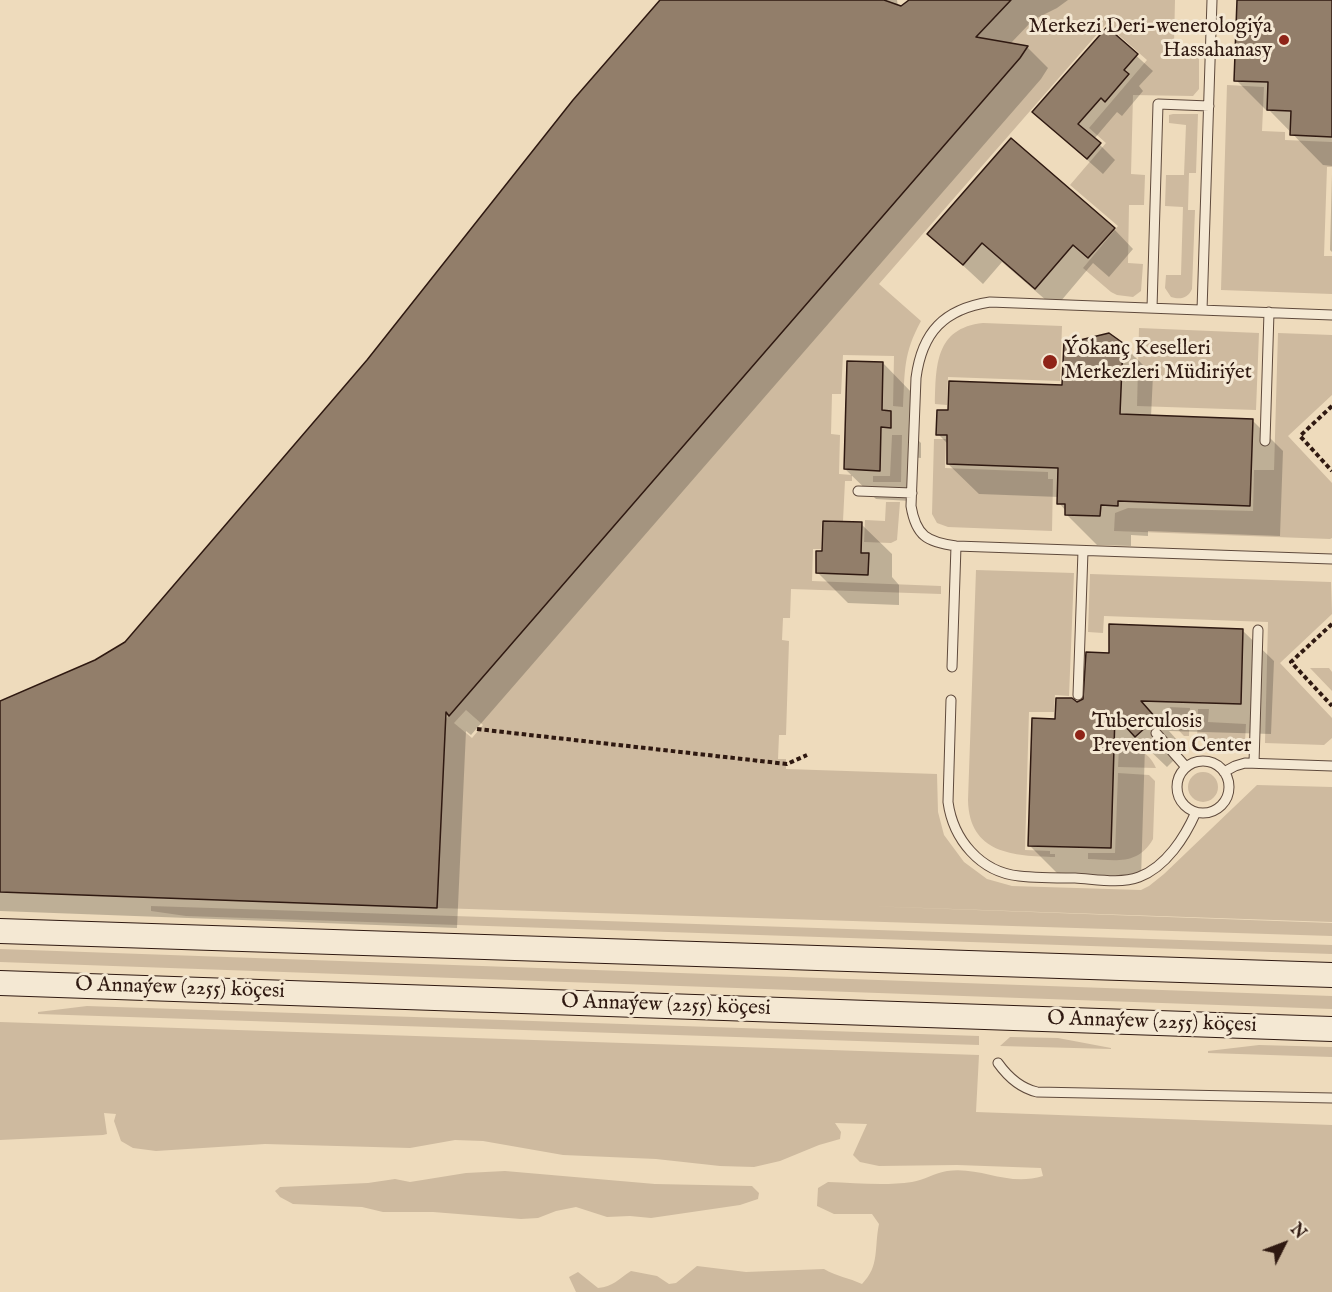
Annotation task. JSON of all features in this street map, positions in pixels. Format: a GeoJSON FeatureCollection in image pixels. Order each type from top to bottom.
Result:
{"type":"FeatureCollection","features":[{"type":"Feature","properties":{"kind":"main road"},"geometry":{"type":"LineString","coordinates":[[0,931],[1332,975]]}},
{"type":"Feature","properties":{"kind":"main road","name":"O Annaýew (2255) köçesi"},"geometry":{"type":"LineString","coordinates":[[0,983],[1332,1029]]}},
{"type":"Feature","properties":{"kind":"lane"},"geometry":{"type":"LineString","coordinates":[[1202,310],[1212,0]]}},
{"type":"Feature","properties":{"kind":"lane"},"geometry":{"type":"LineString","coordinates":[[1152,308],[1158,104],[1209,106]]}},
{"type":"Feature","properties":{"kind":"lane"},"geometry":{"type":"LineString","coordinates":[[1332,315],[990,302],[971,305],[953,313],[937,326],[926,340],[918,359],[915,378],[912,493],[914,522],[922,535],[938,543],[956,546],[1332,559]]}},
{"type":"Feature","properties":{"kind":"lane"},"geometry":{"type":"LineString","coordinates":[[1265,441],[1269,312]]}},
{"type":"Feature","properties":{"kind":"lane"},"geometry":{"type":"LineString","coordinates":[[858,491],[912,493]]}},
{"type":"Feature","properties":{"kind":"lane"},"geometry":{"type":"LineString","coordinates":[[952,667],[956,546]]}},
{"type":"Feature","properties":{"kind":"lane"},"geometry":{"type":"LineString","coordinates":[[1078,694],[1083,550]]}},
{"type":"Feature","properties":{"kind":"lane"},"geometry":{"type":"LineString","coordinates":[[1254,764],[1258,630]]}},
{"type":"Feature","properties":{"kind":"lane"},"geometry":{"type":"LineString","coordinates":[[951,700],[948,802],[950,815],[962,842],[981,861],[992,868],[1019,876],[1114,880],[1141,876],[1165,858],[1177,845],[1196,812]]}},
{"type":"Feature","properties":{"kind":"lane"},"geometry":{"type":"LineString","coordinates":[[1156,733],[1186,767]]}},
{"type":"Feature","properties":{"kind":"lane"},"geometry":{"type":"LineString","coordinates":[[1210,762],[1224,772],[1229,789],[1223,804],[1209,813],[1196,812],[1185,806],[1179,799],[1177,791],[1178,782],[1186,767],[1193,763],[1210,762]]}},
{"type":"Feature","properties":{"kind":"lane"},"geometry":{"type":"LineString","coordinates":[[1224,772],[1235,766],[1254,764],[1332,766]]}},
{"type":"Feature","properties":{"kind":"lane"},"geometry":{"type":"LineString","coordinates":[[998,1063],[1006,1075],[1018,1084],[1027,1090],[1037,1092],[1332,1098]]}},
{"type":"Feature","properties":{"kind":"path"},"geometry":{"type":"LineString","coordinates":[[1332,406],[1300,436],[1332,471]]}},
{"type":"Feature","properties":{"kind":"path"},"geometry":{"type":"LineString","coordinates":[[1332,624],[1291,662],[1332,706]]}},
{"type":"Feature","properties":{"kind":"path"},"geometry":{"type":"LineString","coordinates":[[477,729],[783,764],[807,755]]}},
{"type":"Feature","properties":{"kind":"shaded area"},"geometry":{"type":"Polygon","coordinates":[[[1011,0],[1175,0],[1174,44],[1192,45],[1199,51],[1199,89],[1193,96],[1133,95],[1131,174],[1145,175],[1144,205],[1129,205],[1128,263],[1143,264],[1141,291],[1133,297],[1111,292],[1083,268],[1118,226],[1070,185],[1106,143],[1089,128],[1147,60],[1106,24],[879,284],[921,321],[908,353],[903,407],[893,406],[894,356],[843,355],[841,394],[832,394],[831,434],[840,435],[839,474],[852,475],[852,481],[845,481],[843,521],[822,520],[821,549],[813,549],[812,581],[941,586],[941,594],[791,589],[790,618],[783,618],[782,640],[789,641],[786,735],[779,735],[778,759],[786,759],[786,769],[937,774],[938,812],[944,835],[964,862],[987,879],[1012,886],[1141,890],[1164,874],[1257,785],[1332,787],[1332,922],[866,906],[1332,923],[1332,936],[437,908],[445,720],[1020,58],[1027,46],[1010,43],[992,67],[952,63],[1011,0]],[[466,710],[454,723],[472,738],[483,725],[466,710]]]}},
{"type":"Feature","properties":{"kind":"shaded area"},"geometry":{"type":"Polygon","coordinates":[[[1227,85],[1264,87],[1262,131],[1285,132],[1285,140],[1332,142],[1332,167],[1327,167],[1324,256],[1332,256],[1332,294],[1221,290],[1227,85]]]}},
{"type":"Feature","properties":{"kind":"shaded area"},"geometry":{"type":"Polygon","coordinates":[[[1198,114],[1196,173],[1189,173],[1188,210],[1195,210],[1192,289],[1184,298],[1171,297],[1165,288],[1166,275],[1181,275],[1183,207],[1165,206],[1166,175],[1184,175],[1186,125],[1169,123],[1169,115],[1198,114]]]}},
{"type":"Feature","properties":{"kind":"shaded area"},"geometry":{"type":"Polygon","coordinates":[[[983,323],[1062,326],[1060,381],[948,377],[947,405],[935,404],[936,376],[941,351],[955,332],[967,326],[983,323]]]}},
{"type":"Feature","properties":{"kind":"shaded area"},"geometry":{"type":"Polygon","coordinates":[[[1139,328],[1259,333],[1256,410],[1137,406],[1139,328]]]}},
{"type":"Feature","properties":{"kind":"shaded area"},"geometry":{"type":"Polygon","coordinates":[[[1278,333],[1332,335],[1332,395],[1288,436],[1332,483],[1332,538],[1114,531],[1115,513],[1128,508],[1253,511],[1254,470],[1274,470],[1278,333]]]}},
{"type":"Feature","properties":{"kind":"shaded area"},"geometry":{"type":"Polygon","coordinates":[[[892,435],[902,435],[901,482],[873,482],[873,476],[890,476],[892,435]]]}},
{"type":"Feature","properties":{"kind":"shaded area"},"geometry":{"type":"Polygon","coordinates":[[[934,439],[946,439],[945,468],[1048,472],[1048,479],[1053,479],[1052,531],[948,527],[937,523],[932,514],[934,439]]]}},
{"type":"Feature","properties":{"kind":"shaded area"},"geometry":{"type":"Polygon","coordinates":[[[886,502],[900,502],[897,540],[891,543],[864,542],[865,520],[885,521],[886,502]]]}},
{"type":"Feature","properties":{"kind":"shaded area"},"geometry":{"type":"Polygon","coordinates":[[[976,570],[1074,573],[1069,696],[1055,695],[1054,712],[1029,712],[1025,850],[1050,851],[1050,854],[1055,854],[1055,857],[1010,853],[996,848],[985,842],[976,832],[970,818],[968,800],[976,570]]]}},
{"type":"Feature","properties":{"kind":"shaded area"},"geometry":{"type":"Polygon","coordinates":[[[1090,574],[1331,582],[1332,614],[1280,663],[1332,718],[1332,738],[1324,745],[1265,743],[1268,622],[1104,616],[1103,633],[1088,632],[1090,574]]]}},
{"type":"Feature","properties":{"kind":"shaded area"},"geometry":{"type":"Polygon","coordinates":[[[1310,668],[1329,668],[1332,672],[1332,691],[1310,668]]]}},
{"type":"Feature","properties":{"kind":"shaded area"},"geometry":{"type":"Polygon","coordinates":[[[1170,707],[1190,708],[1189,736],[1184,736],[1169,720],[1170,707]]]}},
{"type":"Feature","properties":{"kind":"shaded area"},"geometry":{"type":"Polygon","coordinates":[[[1198,709],[1209,709],[1208,722],[1246,724],[1245,742],[1197,740],[1198,709]]]}},
{"type":"Feature","properties":{"kind":"shaded area"},"geometry":{"type":"Polygon","coordinates":[[[1119,748],[1141,751],[1149,757],[1156,768],[1118,767],[1119,748]]]}},
{"type":"Feature","properties":{"kind":"shaded area"},"geometry":{"type":"Polygon","coordinates":[[[1203,772],[1214,776],[1218,787],[1214,798],[1203,802],[1192,798],[1188,787],[1192,776],[1203,772]]]}},
{"type":"Feature","properties":{"kind":"shaded area"},"geometry":{"type":"Polygon","coordinates":[[[1118,773],[1149,775],[1155,781],[1153,839],[1140,854],[1125,860],[1088,859],[1088,853],[1115,853],[1118,773]]]}},
{"type":"Feature","properties":{"kind":"shaded area"},"geometry":{"type":"Polygon","coordinates":[[[151,906],[1332,945],[1332,954],[186,916],[151,911],[151,906]]]}},
{"type":"Feature","properties":{"kind":"shaded area"},"geometry":{"type":"Polygon","coordinates":[[[0,949],[1332,996],[1332,1009],[0,962],[0,949]]]}},
{"type":"Feature","properties":{"kind":"shaded area"},"geometry":{"type":"Polygon","coordinates":[[[87,1006],[979,1036],[979,1045],[38,1014],[38,1012],[87,1006]]]}},
{"type":"Feature","properties":{"kind":"shaded area"},"geometry":{"type":"Polygon","coordinates":[[[0,1022],[979,1055],[976,1112],[1332,1125],[1332,1292],[576,1292],[569,1277],[578,1272],[598,1288],[612,1284],[631,1271],[657,1276],[669,1284],[676,1283],[697,1266],[746,1272],[824,1269],[862,1284],[874,1263],[879,1224],[872,1214],[834,1214],[817,1206],[818,1188],[828,1182],[881,1184],[912,1182],[943,1172],[959,1170],[1006,1178],[1030,1179],[1043,1176],[1041,1168],[957,1165],[879,1166],[860,1162],[853,1155],[867,1124],[835,1123],[841,1132],[840,1139],[780,1161],[754,1167],[656,1159],[563,1155],[483,1141],[455,1140],[410,1148],[265,1144],[156,1151],[133,1148],[121,1141],[114,1121],[116,1114],[104,1113],[107,1134],[0,1140],[0,1022]]]}},
{"type":"Feature","properties":{"kind":"shaded area"},"geometry":{"type":"Polygon","coordinates":[[[1010,1037],[1058,1038],[1111,1049],[1000,1046],[1010,1037]]]}},
{"type":"Feature","properties":{"kind":"shaded area"},"geometry":{"type":"Polygon","coordinates":[[[1259,1045],[1332,1047],[1332,1057],[1208,1053],[1208,1051],[1259,1045]]]}},
{"type":"Feature","properties":{"kind":"shaded area"},"geometry":{"type":"Polygon","coordinates":[[[505,1171],[655,1184],[752,1186],[759,1193],[758,1199],[740,1205],[651,1218],[607,1217],[576,1207],[538,1218],[521,1219],[433,1212],[383,1212],[362,1207],[293,1204],[280,1197],[275,1191],[280,1187],[368,1183],[395,1179],[410,1182],[466,1173],[505,1171]]]}},
{"type":"Feature","properties":{"kind":"building"},"geometry":{"type":"Polygon","coordinates":[[[660,0],[884,0],[901,6],[909,0],[1011,0],[976,37],[1028,46],[449,716],[446,712],[437,908],[0,892],[0,701],[95,660],[125,642],[367,360],[573,100],[660,0]]]}},
{"type":"Feature","properties":{"kind":"building","name":"Merkezi Deri-wenerologiýa Hassahanasy"},"geometry":{"type":"Polygon","coordinates":[[[1237,0],[1332,0],[1332,137],[1290,135],[1291,111],[1267,110],[1268,82],[1234,81],[1237,0]]]}},
{"type":"Feature","properties":{"kind":"building"},"geometry":{"type":"Polygon","coordinates":[[[1107,27],[1138,54],[1124,70],[1129,74],[1105,102],[1101,98],[1078,124],[1101,143],[1087,159],[1032,112],[1107,27]]]}},
{"type":"Feature","properties":{"kind":"building"},"geometry":{"type":"Polygon","coordinates":[[[1011,138],[1115,228],[1088,258],[1073,245],[1035,289],[982,243],[963,265],[927,234],[1011,138]]]}},
{"type":"Feature","properties":{"kind":"building"},"geometry":{"type":"Polygon","coordinates":[[[1109,333],[1123,343],[1120,414],[1253,419],[1250,506],[1118,501],[1118,506],[1101,505],[1100,516],[1065,515],[1065,504],[1057,504],[1058,468],[947,464],[947,435],[936,435],[937,410],[948,410],[949,381],[1062,385],[1064,341],[1076,341],[1109,333]]]}},
{"type":"Feature","properties":{"kind":"building"},"geometry":{"type":"Polygon","coordinates":[[[847,361],[883,362],[882,410],[891,411],[891,428],[881,427],[880,471],[844,469],[847,361]]]}},
{"type":"Feature","properties":{"kind":"building"},"geometry":{"type":"Polygon","coordinates":[[[823,521],[862,522],[861,553],[869,553],[868,575],[816,573],[816,551],[822,551],[823,521]]]}},
{"type":"Feature","properties":{"kind":"building","name":"Tuberculosis Prevention Center"},"geometry":{"type":"Polygon","coordinates":[[[1109,624],[1243,629],[1241,704],[1141,701],[1156,718],[1135,737],[1115,715],[1111,848],[1028,846],[1032,718],[1055,719],[1056,698],[1072,698],[1077,702],[1083,699],[1086,652],[1109,653],[1109,624]]]}},
{"type":"Feature","properties":{"kind":"place","name":"Merkezi Deri-wenerologiýa Hassahanasy"},"geometry":{"type":"Point","coordinates":[1284,40]}},
{"type":"Feature","properties":{"kind":"place","name":"Ýokanç Keselleri Merkezleri Müdiriýet"},"geometry":{"type":"Point","coordinates":[1050,362]}},
{"type":"Feature","properties":{"kind":"place","name":"Tuberculosis Prevention Center"},"geometry":{"type":"Point","coordinates":[1080,735]}}]}
